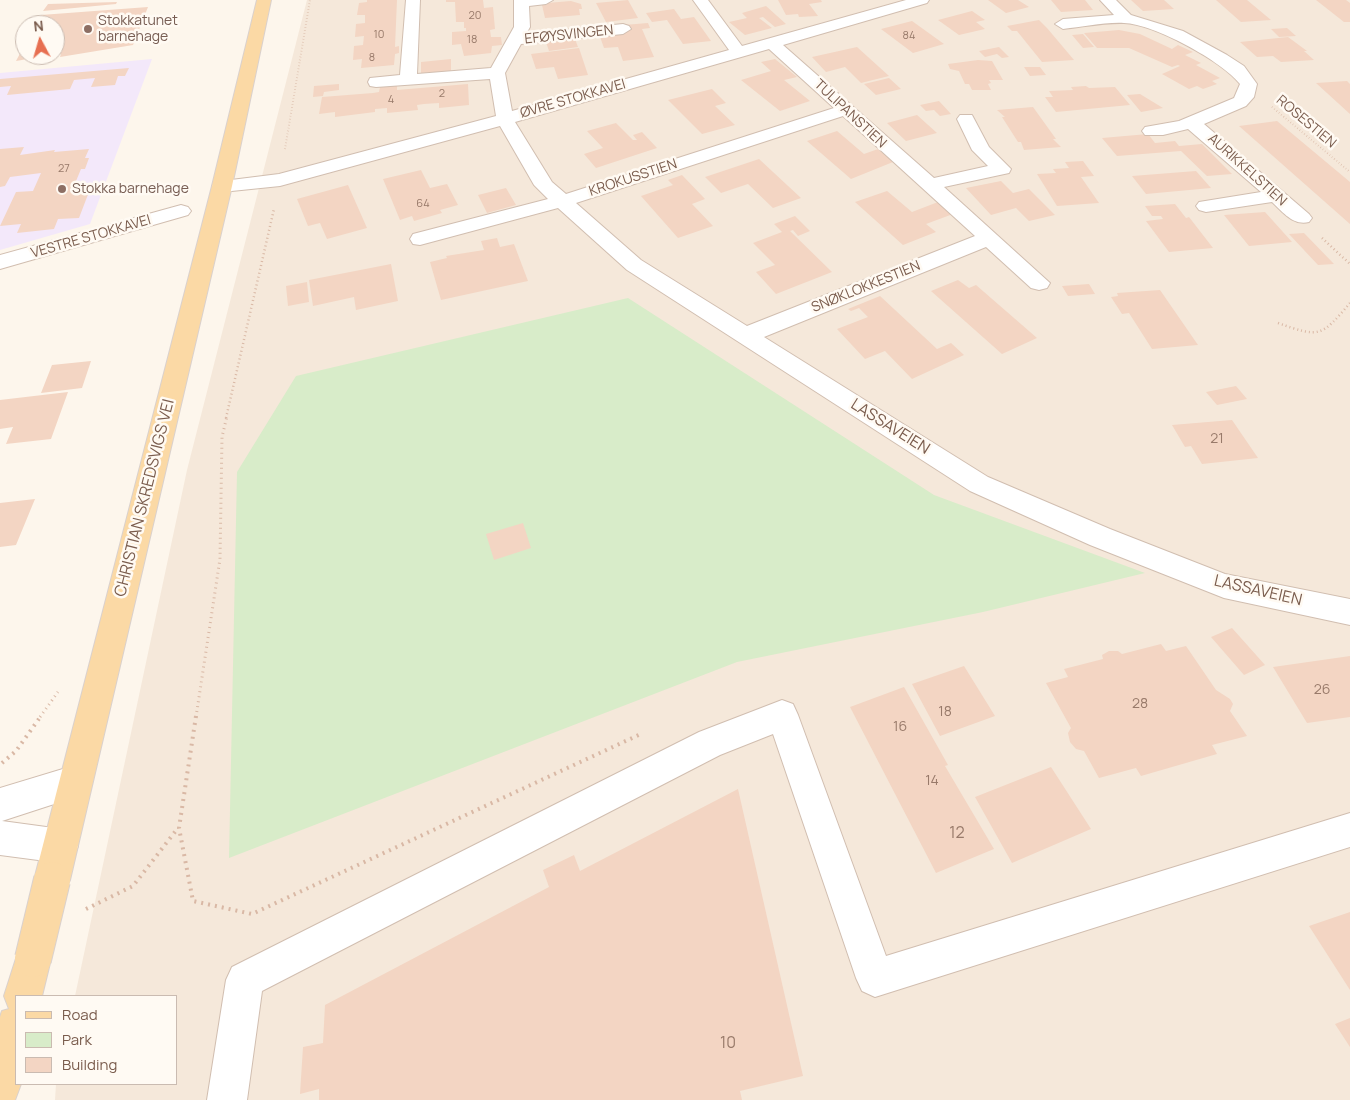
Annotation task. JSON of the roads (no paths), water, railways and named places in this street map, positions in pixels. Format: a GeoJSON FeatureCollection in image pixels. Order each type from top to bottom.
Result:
{"type":"FeatureCollection","features":[{"type":"Feature","properties":{"kind":"main road","name":"CHRISTIAN SKREDSVIGS VEI"},"geometry":{"type":"LineString","coordinates":[[23,995],[222,186],[264,0]]}},
{"type":"Feature","properties":{"kind":"main road"},"geometry":{"type":"LineString","coordinates":[[0,1089],[15,1029]]}},
{"type":"Feature","properties":{"kind":"street"},"geometry":{"type":"LineString","coordinates":[[408,80],[413,0]]}},
{"type":"Feature","properties":{"kind":"street","name":"EFØYSVINGEN"},"geometry":{"type":"LineString","coordinates":[[497,72],[522,27],[522,1],[546,0]]}},
{"type":"Feature","properties":{"kind":"street"},"geometry":{"type":"LineString","coordinates":[[700,0],[738,52]]}},
{"type":"Feature","properties":{"kind":"street","name":"ØVRE STOKKAVEI"},"geometry":{"type":"LineString","coordinates":[[222,186],[280,180],[505,119],[922,0]]}},
{"type":"Feature","properties":{"kind":"street"},"geometry":{"type":"LineString","coordinates":[[1107,0],[1126,18]]}},
{"type":"Feature","properties":{"kind":"street"},"geometry":{"type":"LineString","coordinates":[[1064,24],[1126,18],[1177,34],[1205,32]]}},
{"type":"Feature","properties":{"kind":"street","name":"EFØYSVINGEN"},"geometry":{"type":"LineString","coordinates":[[515,40],[623,29]]}},
{"type":"Feature","properties":{"kind":"street","name":"AURIKKELSTIEN"},"geometry":{"type":"LineString","coordinates":[[1151,131],[1168,130],[1191,123],[1240,102],[1249,89],[1249,84],[1245,77],[1232,65],[1177,34]]}},
{"type":"Feature","properties":{"kind":"street","name":"TULIPANSTIEN"},"geometry":{"type":"LineString","coordinates":[[772,43],[987,239],[1039,283]]}},
{"type":"Feature","properties":{"kind":"street"},"geometry":{"type":"LineString","coordinates":[[376,82],[497,72],[505,119]]}},
{"type":"Feature","properties":{"kind":"street","name":"KROKUSSTIEN"},"geometry":{"type":"LineString","coordinates":[[420,239],[563,201],[844,110]]}},
{"type":"Feature","properties":{"kind":"street","name":"LASSAVEIEN"},"geometry":{"type":"LineString","coordinates":[[505,119],[544,185],[634,265],[979,484],[1100,537],[1224,586],[1350,612]]}},
{"type":"Feature","properties":{"kind":"street"},"geometry":{"type":"LineString","coordinates":[[928,185],[1002,169],[981,150],[966,119]]}},
{"type":"Feature","properties":{"kind":"street","name":"AURIKKELSTIEN"},"geometry":{"type":"LineString","coordinates":[[1191,123],[1208,135],[1302,218]]}},
{"type":"Feature","properties":{"kind":"street"},"geometry":{"type":"LineString","coordinates":[[1206,206],[1275,196]]}},
{"type":"Feature","properties":{"kind":"street","name":"VESTRE STOKKAVEI"},"geometry":{"type":"LineString","coordinates":[[0,262],[181,211]]}},
{"type":"Feature","properties":{"kind":"street","name":"SNØKLOKKESTIEN"},"geometry":{"type":"LineString","coordinates":[[746,335],[987,239]]}},
{"type":"Feature","properties":{"kind":"street"},"geometry":{"type":"LineString","coordinates":[[226,1100],[245,980],[710,743],[782,715],[875,978],[1350,830]]}},
{"type":"Feature","properties":{"kind":"street"},"geometry":{"type":"LineString","coordinates":[[0,805],[76,781]]}},
{"type":"Feature","properties":{"kind":"street"},"geometry":{"type":"LineString","coordinates":[[0,838],[60,846]]}},
{"type":"Feature","properties":{"kind":"place","name":"Stokkatunet barnehage"},"geometry":{"type":"Point","coordinates":[88,29]}},
{"type":"Feature","properties":{"kind":"place","name":"Stokka barnehage"},"geometry":{"type":"Point","coordinates":[62,189]}}]}
